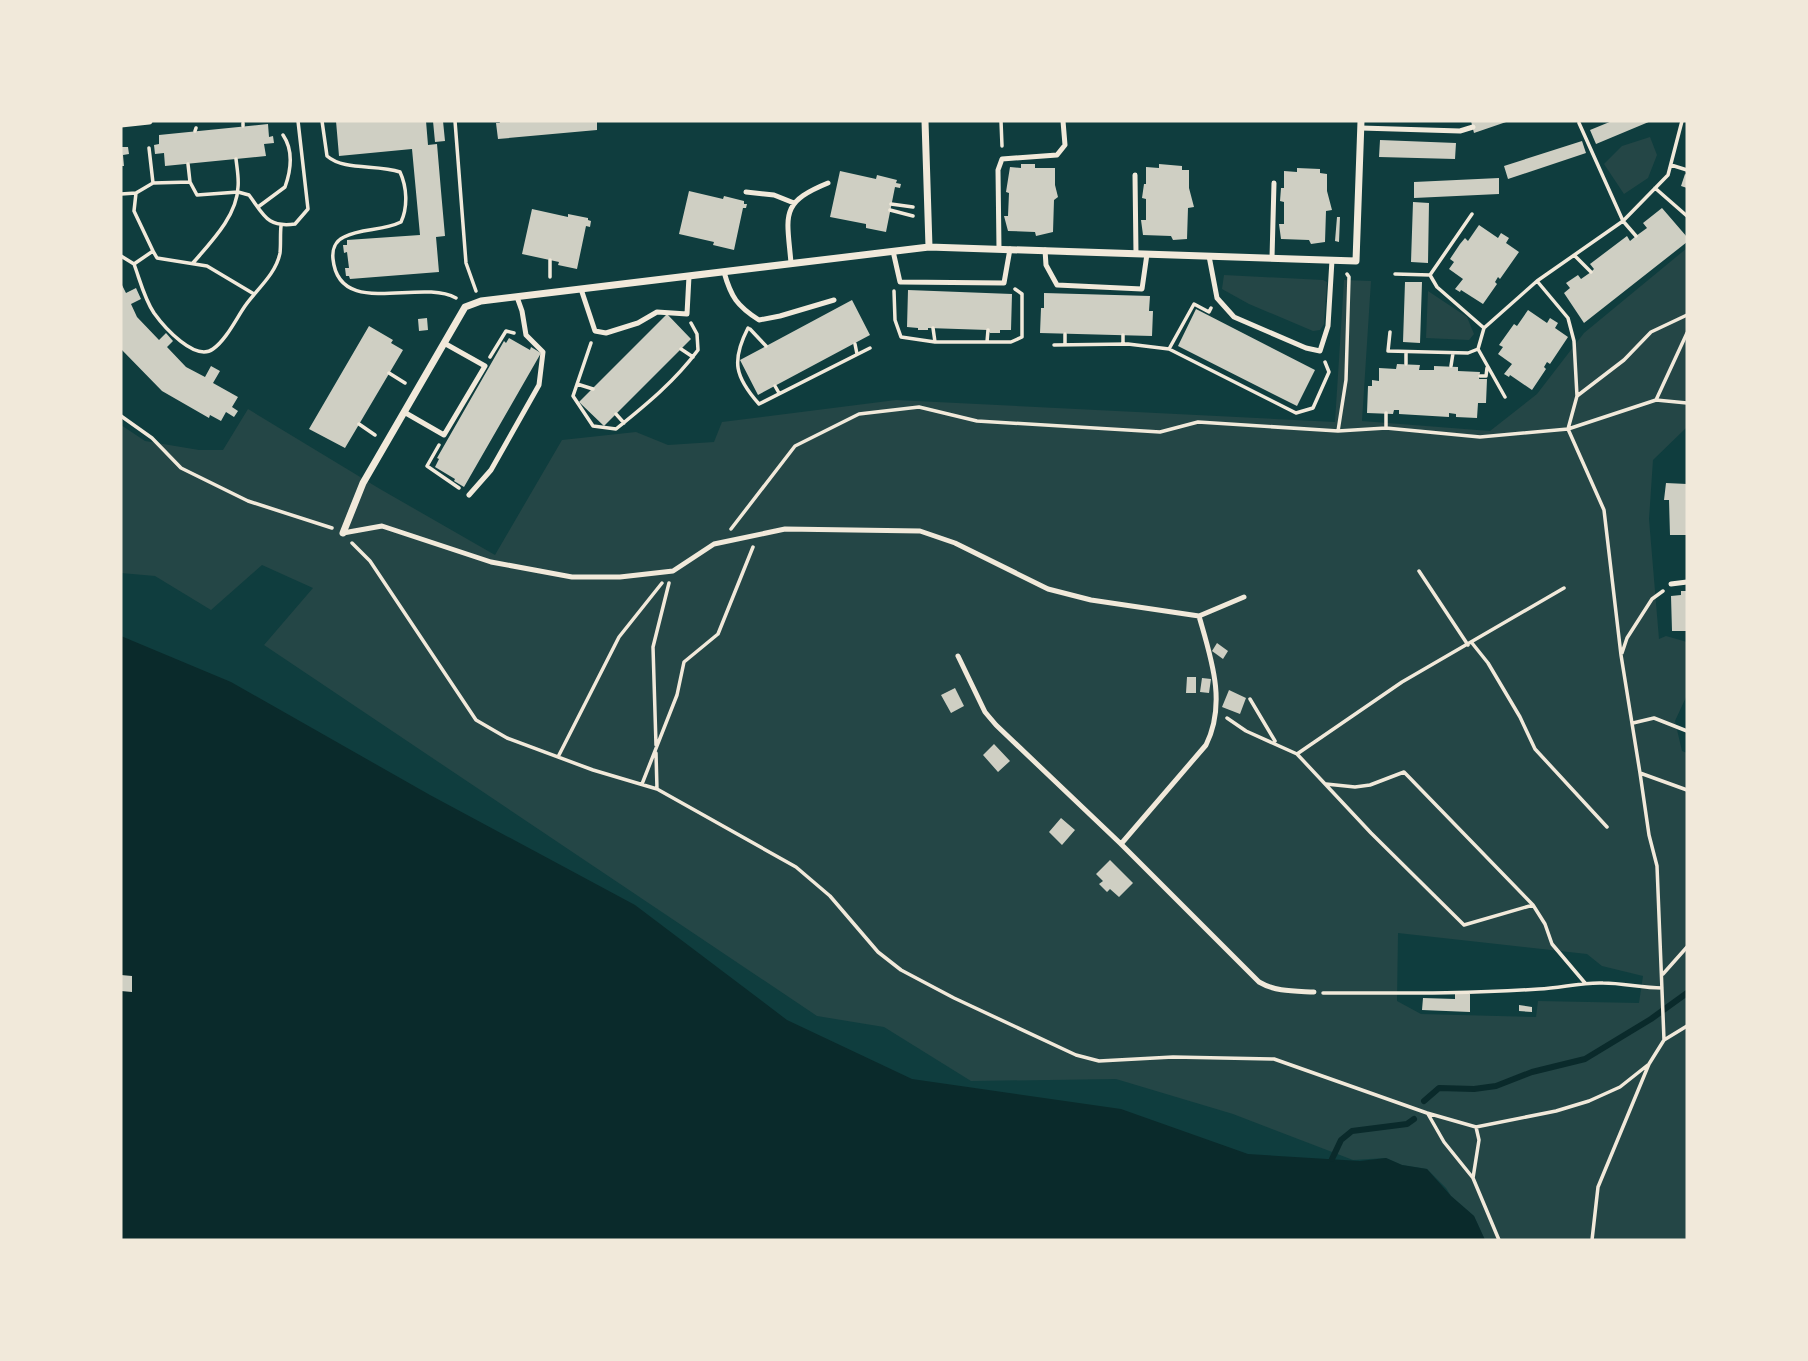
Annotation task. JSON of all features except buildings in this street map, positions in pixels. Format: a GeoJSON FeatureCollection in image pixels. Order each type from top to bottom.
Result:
{"type":"FeatureCollection","features":[{"type":"Feature","properties":{"kind":"street"},"geometry":{"type":"LineString","coordinates":[[121,124],[149,121]]}},
{"type":"Feature","properties":{"kind":"street"},"geometry":{"type":"LineString","coordinates":[[925,121],[929,247]]}},
{"type":"Feature","properties":{"kind":"street"},"geometry":{"type":"LineString","coordinates":[[343,533],[363,483],[465,307],[481,301],[929,247],[1356,261],[1361,125]]}},
{"type":"Feature","properties":{"kind":"lane"},"geometry":{"type":"LineString","coordinates":[[999,249],[998,170],[1002,159],[1057,155],[1065,145],[1063,121]]}},
{"type":"Feature","properties":{"kind":"lane"},"geometry":{"type":"LineString","coordinates":[[1361,125],[1460,131],[1473,127]]}},
{"type":"Feature","properties":{"kind":"lane"},"geometry":{"type":"LineString","coordinates":[[1135,174],[1136,254]]}},
{"type":"Feature","properties":{"kind":"lane"},"geometry":{"type":"LineString","coordinates":[[791,263],[788,218],[794,202],[804,193],[828,183]]}},
{"type":"Feature","properties":{"kind":"lane"},"geometry":{"type":"LineString","coordinates":[[1272,258],[1274,183]]}},
{"type":"Feature","properties":{"kind":"lane"},"geometry":{"type":"LineString","coordinates":[[746,192],[774,195],[794,202]]}},
{"type":"Feature","properties":{"kind":"lane"},"geometry":{"type":"LineString","coordinates":[[893,251],[900,282],[1004,283],[1010,249]]}},
{"type":"Feature","properties":{"kind":"lane"},"geometry":{"type":"LineString","coordinates":[[1045,250],[1046,265],[1057,285],[1142,289],[1147,254]]}},
{"type":"Feature","properties":{"kind":"lane"},"geometry":{"type":"LineString","coordinates":[[1209,256],[1217,298],[1234,317],[1306,348],[1320,351],[1328,326],[1332,260]]}},
{"type":"Feature","properties":{"kind":"lane"},"geometry":{"type":"LineString","coordinates":[[724,271],[739,307],[759,320],[834,300]]}},
{"type":"Feature","properties":{"kind":"lane"},"geometry":{"type":"LineString","coordinates":[[581,289],[595,331],[606,333],[638,323],[657,312],[687,314],[688,276]]}},
{"type":"Feature","properties":{"kind":"lane"},"geometry":{"type":"LineString","coordinates":[[470,495],[491,470],[539,385],[544,352],[526,335],[517,297]]}},
{"type":"Feature","properties":{"kind":"lane"},"geometry":{"type":"LineString","coordinates":[[404,412],[444,435],[485,366],[444,343]]}},
{"type":"Feature","properties":{"kind":"lane"},"geometry":{"type":"LineString","coordinates":[[343,533],[382,527],[491,562],[572,577],[620,577],[673,571],[714,544],[785,529],[920,531],[955,543],[1048,589],[1091,600],[1199,615],[1244,597]]}},
{"type":"Feature","properties":{"kind":"lane"},"geometry":{"type":"LineString","coordinates":[[1671,583],[1687,582]]}},
{"type":"Feature","properties":{"kind":"lane"},"geometry":{"type":"LineString","coordinates":[[1121,844],[1206,744],[1213,730],[1216,711],[1212,661],[1199,615]]}},
{"type":"Feature","properties":{"kind":"lane"},"geometry":{"type":"LineString","coordinates":[[958,656],[985,712],[996,725],[1121,844],[1259,982],[1280,990],[1314,992]]}},
{"type":"Feature","properties":{"kind":"path"},"geometry":{"type":"LineString","coordinates":[[188,163],[190,182],[197,195],[238,192],[249,195],[265,219],[281,226],[295,224],[308,209],[298,121]]}},
{"type":"Feature","properties":{"kind":"path"},"geometry":{"type":"LineString","coordinates":[[322,121],[327,156],[335,163],[386,167],[400,172],[405,183],[405,212],[401,222],[388,229],[343,237],[336,243],[333,261],[340,283],[358,293],[440,291],[455,296]]}},
{"type":"Feature","properties":{"kind":"path"},"geometry":{"type":"LineString","coordinates":[[455,121],[466,263],[481,301]]}},
{"type":"Feature","properties":{"kind":"path"},"geometry":{"type":"LineString","coordinates":[[1001,121],[1002,159]]}},
{"type":"Feature","properties":{"kind":"path"},"geometry":{"type":"LineString","coordinates":[[1505,397],[1478,349],[1484,328],[1537,281],[1623,221],[1655,188],[1668,174],[1682,121]]}},
{"type":"Feature","properties":{"kind":"path"},"geometry":{"type":"LineString","coordinates":[[1579,123],[1623,221],[1636,236]]}},
{"type":"Feature","properties":{"kind":"path"},"geometry":{"type":"LineString","coordinates":[[258,207],[285,187],[291,159],[289,143],[283,135]]}},
{"type":"Feature","properties":{"kind":"path"},"geometry":{"type":"LineString","coordinates":[[149,148],[153,183]]}},
{"type":"Feature","properties":{"kind":"path"},"geometry":{"type":"LineString","coordinates":[[193,263],[214,241],[238,192],[236,159]]}},
{"type":"Feature","properties":{"kind":"path"},"geometry":{"type":"LineString","coordinates":[[1671,165],[1687,170]]}},
{"type":"Feature","properties":{"kind":"path"},"geometry":{"type":"LineString","coordinates":[[121,194],[136,193],[153,183],[190,182]]}},
{"type":"Feature","properties":{"kind":"path"},"geometry":{"type":"LineString","coordinates":[[1655,188],[1687,216]]}},
{"type":"Feature","properties":{"kind":"path"},"geometry":{"type":"LineString","coordinates":[[136,193],[134,211],[157,258],[207,266],[254,293]]}},
{"type":"Feature","properties":{"kind":"path"},"geometry":{"type":"LineString","coordinates":[[891,204],[913,208]]}},
{"type":"Feature","properties":{"kind":"path"},"geometry":{"type":"LineString","coordinates":[[890,211],[913,216]]}},
{"type":"Feature","properties":{"kind":"path"},"geometry":{"type":"LineString","coordinates":[[1430,275],[1472,214]]}},
{"type":"Feature","properties":{"kind":"path"},"geometry":{"type":"LineString","coordinates":[[121,256],[134,264],[155,314],[190,348],[203,353],[213,349],[222,340],[272,272],[280,254],[281,226]]}},
{"type":"Feature","properties":{"kind":"path"},"geometry":{"type":"LineString","coordinates":[[134,264],[153,251]]}},
{"type":"Feature","properties":{"kind":"path"},"geometry":{"type":"LineString","coordinates":[[1574,255],[1591,272]]}},
{"type":"Feature","properties":{"kind":"path"},"geometry":{"type":"LineString","coordinates":[[550,260],[550,277]]}},
{"type":"Feature","properties":{"kind":"path"},"geometry":{"type":"LineString","coordinates":[[895,266],[895,320],[901,337],[935,342],[1011,342],[1021,337],[1022,294],[1004,283]]}},
{"type":"Feature","properties":{"kind":"path"},"geometry":{"type":"LineString","coordinates":[[1338,431],[1346,366],[1349,277],[1344,272]]}},
{"type":"Feature","properties":{"kind":"path"},"geometry":{"type":"LineString","coordinates":[[1395,274],[1430,275]]}},
{"type":"Feature","properties":{"kind":"path"},"geometry":{"type":"LineString","coordinates":[[1430,275],[1437,286],[1484,328]]}},
{"type":"Feature","properties":{"kind":"path"},"geometry":{"type":"LineString","coordinates":[[1537,281],[1568,318],[1574,341],[1577,396],[1568,429],[1604,510],[1621,655],[1649,835],[1657,866],[1664,1040]]}},
{"type":"Feature","properties":{"kind":"path"},"geometry":{"type":"LineString","coordinates":[[1169,349],[1194,304],[1209,312],[1217,298]]}},
{"type":"Feature","properties":{"kind":"path"},"geometry":{"type":"LineString","coordinates":[[595,331],[573,396],[593,426],[617,429],[652,401],[698,350],[696,334],[687,314]]}},
{"type":"Feature","properties":{"kind":"path"},"geometry":{"type":"LineString","coordinates":[[1577,396],[1624,360],[1651,332],[1687,315]]}},
{"type":"Feature","properties":{"kind":"path"},"geometry":{"type":"LineString","coordinates":[[766,346],[748,328],[738,347],[736,363],[746,389],[759,404],[870,348]]}},
{"type":"Feature","properties":{"kind":"path"},"geometry":{"type":"LineString","coordinates":[[933,328],[935,342]]}},
{"type":"Feature","properties":{"kind":"path"},"geometry":{"type":"LineString","coordinates":[[987,342],[988,330]]}},
{"type":"Feature","properties":{"kind":"path"},"geometry":{"type":"LineString","coordinates":[[485,366],[506,331]]}},
{"type":"Feature","properties":{"kind":"path"},"geometry":{"type":"LineString","coordinates":[[1390,332],[1388,351],[1468,353],[1478,349]]}},
{"type":"Feature","properties":{"kind":"path"},"geometry":{"type":"LineString","coordinates":[[1656,400],[1687,333]]}},
{"type":"Feature","properties":{"kind":"path"},"geometry":{"type":"LineString","coordinates":[[1065,334],[1065,345]]}},
{"type":"Feature","properties":{"kind":"path"},"geometry":{"type":"LineString","coordinates":[[1123,335],[1123,344]]}},
{"type":"Feature","properties":{"kind":"path"},"geometry":{"type":"LineString","coordinates":[[855,344],[857,354]]}},
{"type":"Feature","properties":{"kind":"path"},"geometry":{"type":"LineString","coordinates":[[1055,345],[1123,344],[1169,349],[1296,413],[1313,408],[1329,372],[1320,351]]}},
{"type":"Feature","properties":{"kind":"path"},"geometry":{"type":"LineString","coordinates":[[681,349],[693,357]]}},
{"type":"Feature","properties":{"kind":"path"},"geometry":{"type":"LineString","coordinates":[[1406,352],[1406,364]]}},
{"type":"Feature","properties":{"kind":"path"},"geometry":{"type":"LineString","coordinates":[[1451,366],[1453,353]]}},
{"type":"Feature","properties":{"kind":"path"},"geometry":{"type":"LineString","coordinates":[[1202,365],[1206,360]]}},
{"type":"Feature","properties":{"kind":"path"},"geometry":{"type":"LineString","coordinates":[[1480,376],[1486,376],[1487,368]]}},
{"type":"Feature","properties":{"kind":"path"},"geometry":{"type":"LineString","coordinates":[[389,373],[405,383]]}},
{"type":"Feature","properties":{"kind":"path"},"geometry":{"type":"LineString","coordinates":[[577,384],[593,389]]}},
{"type":"Feature","properties":{"kind":"path"},"geometry":{"type":"LineString","coordinates":[[775,386],[779,394]]}},
{"type":"Feature","properties":{"kind":"path"},"geometry":{"type":"LineString","coordinates":[[1264,397],[1267,391]]}},
{"type":"Feature","properties":{"kind":"path"},"geometry":{"type":"LineString","coordinates":[[714,544],[728,533],[795,446],[859,414],[919,407],[977,421],[1160,432],[1198,422],[1338,431],[1386,428],[1480,437],[1568,429],[1656,400],[1687,403]]}},
{"type":"Feature","properties":{"kind":"path"},"geometry":{"type":"LineString","coordinates":[[1386,413],[1386,428]]}},
{"type":"Feature","properties":{"kind":"path"},"geometry":{"type":"LineString","coordinates":[[616,414],[624,423]]}},
{"type":"Feature","properties":{"kind":"path"},"geometry":{"type":"LineString","coordinates":[[121,416],[152,438],[181,468],[248,501],[332,527],[343,533],[370,561],[476,720],[507,738],[657,789],[796,867],[830,895],[878,952],[901,970],[1076,1055],[1099,1061],[1172,1057],[1274,1059],[1427,1113],[1476,1127],[1556,1111],[1589,1101],[1620,1087],[1649,1064]]}},
{"type":"Feature","properties":{"kind":"path"},"geometry":{"type":"LineString","coordinates":[[359,424],[374,435]]}},
{"type":"Feature","properties":{"kind":"path"},"geometry":{"type":"LineString","coordinates":[[444,435],[427,466],[470,495]]}},
{"type":"Feature","properties":{"kind":"path"},"geometry":{"type":"LineString","coordinates":[[642,784],[677,695],[684,662],[718,634],[757,535]]}},
{"type":"Feature","properties":{"kind":"path"},"geometry":{"type":"LineString","coordinates":[[558,757],[619,637],[673,571]]}},
{"type":"Feature","properties":{"kind":"path"},"geometry":{"type":"LineString","coordinates":[[657,789],[653,647],[673,571]]}},
{"type":"Feature","properties":{"kind":"path"},"geometry":{"type":"LineString","coordinates":[[1419,571],[1470,644],[1488,663],[1520,717],[1535,749],[1607,827]]}},
{"type":"Feature","properties":{"kind":"path"},"geometry":{"type":"LineString","coordinates":[[1621,655],[1627,638],[1652,599],[1671,583]]}},
{"type":"Feature","properties":{"kind":"path"},"geometry":{"type":"LineString","coordinates":[[1297,754],[1368,703],[1564,588]]}},
{"type":"Feature","properties":{"kind":"path"},"geometry":{"type":"LineString","coordinates":[[1250,699],[1276,743]]}},
{"type":"Feature","properties":{"kind":"path"},"geometry":{"type":"LineString","coordinates":[[1216,711],[1245,731],[1297,754],[1371,833],[1464,925],[1533,905]]}},
{"type":"Feature","properties":{"kind":"path"},"geometry":{"type":"LineString","coordinates":[[1633,723],[1654,718],[1687,731]]}},
{"type":"Feature","properties":{"kind":"path"},"geometry":{"type":"LineString","coordinates":[[1324,784],[1355,788],[1404,772],[1533,905],[1552,944],[1586,983]]}},
{"type":"Feature","properties":{"kind":"path"},"geometry":{"type":"LineString","coordinates":[[1640,773],[1687,790]]}},
{"type":"Feature","properties":{"kind":"path"},"geometry":{"type":"LineString","coordinates":[[1662,976],[1687,947]]}},
{"type":"Feature","properties":{"kind":"path"},"geometry":{"type":"LineString","coordinates":[[1314,992],[1541,989],[1607,982],[1642,988],[1662,988]]}},
{"type":"Feature","properties":{"kind":"path"},"geometry":{"type":"LineString","coordinates":[[1592,1240],[1598,1187],[1649,1064],[1664,1040],[1687,1027]]}},
{"type":"Feature","properties":{"kind":"path"},"geometry":{"type":"LineString","coordinates":[[1427,1113],[1444,1142],[1473,1178],[1499,1240]]}},
{"type":"Feature","properties":{"kind":"path"},"geometry":{"type":"LineString","coordinates":[[1473,1178],[1479,1140],[1476,1127]]}},
{"type":"Feature","properties":{"kind":"shaded area"},"geometry":{"type":"Polygon","coordinates":[[[1650,137],[1657,155],[1648,178],[1624,194],[1604,164],[1622,146],[1650,137]]]}},
{"type":"Feature","properties":{"kind":"shaded area"},"geometry":{"type":"Polygon","coordinates":[[[1687,248],[1687,427],[1653,460],[1649,519],[1659,639],[1666,636],[1687,642],[1687,695],[1675,721],[1682,751],[1687,753],[1687,1240],[1485,1240],[1474,1216],[1451,1196],[1427,1169],[1402,1165],[1386,1158],[1353,1160],[1233,1114],[1116,1079],[971,1081],[884,1027],[817,1016],[264,645],[313,588],[262,565],[211,610],[155,576],[121,573],[121,425],[145,441],[199,450],[223,450],[248,409],[495,555],[562,440],[636,432],[668,445],[714,442],[722,422],[896,400],[1335,422],[1344,280],[1371,281],[1362,421],[1490,431],[1537,394],[1584,333],[1687,248]],[[1398,933],[1397,1001],[1421,1014],[1536,1017],[1538,1001],[1639,1003],[1643,976],[1602,966],[1587,954],[1398,933]]]}},
{"type":"Feature","properties":{"kind":"shaded area"},"geometry":{"type":"Polygon","coordinates":[[[1224,275],[1323,280],[1327,282],[1324,324],[1320,330],[1313,331],[1249,304],[1222,289],[1224,275]]]}},
{"type":"Feature","properties":{"kind":"shaded area"},"geometry":{"type":"Polygon","coordinates":[[[1428,291],[1467,317],[1474,334],[1469,340],[1426,338],[1428,291]]]}},
{"type":"Feature","properties":{"kind":"shaded area"},"geometry":{"type":"Polygon","coordinates":[[[121,636],[231,682],[430,795],[635,905],[787,1020],[912,1079],[1121,1109],[1248,1154],[1360,1161],[1386,1158],[1402,1165],[1427,1169],[1451,1196],[1474,1216],[1485,1240],[121,1240],[121,636]]]}},
{"type":"Feature","properties":{"kind":"waterway"},"geometry":{"type":"LineString","coordinates":[[1424,1101],[1439,1088],[1474,1089],[1496,1086],[1532,1072],[1585,1059],[1651,1019],[1687,993]]}},
{"type":"Feature","properties":{"kind":"waterway"},"geometry":{"type":"LineString","coordinates":[[1332,1159],[1341,1140],[1352,1131],[1407,1124],[1414,1119]]}}]}
